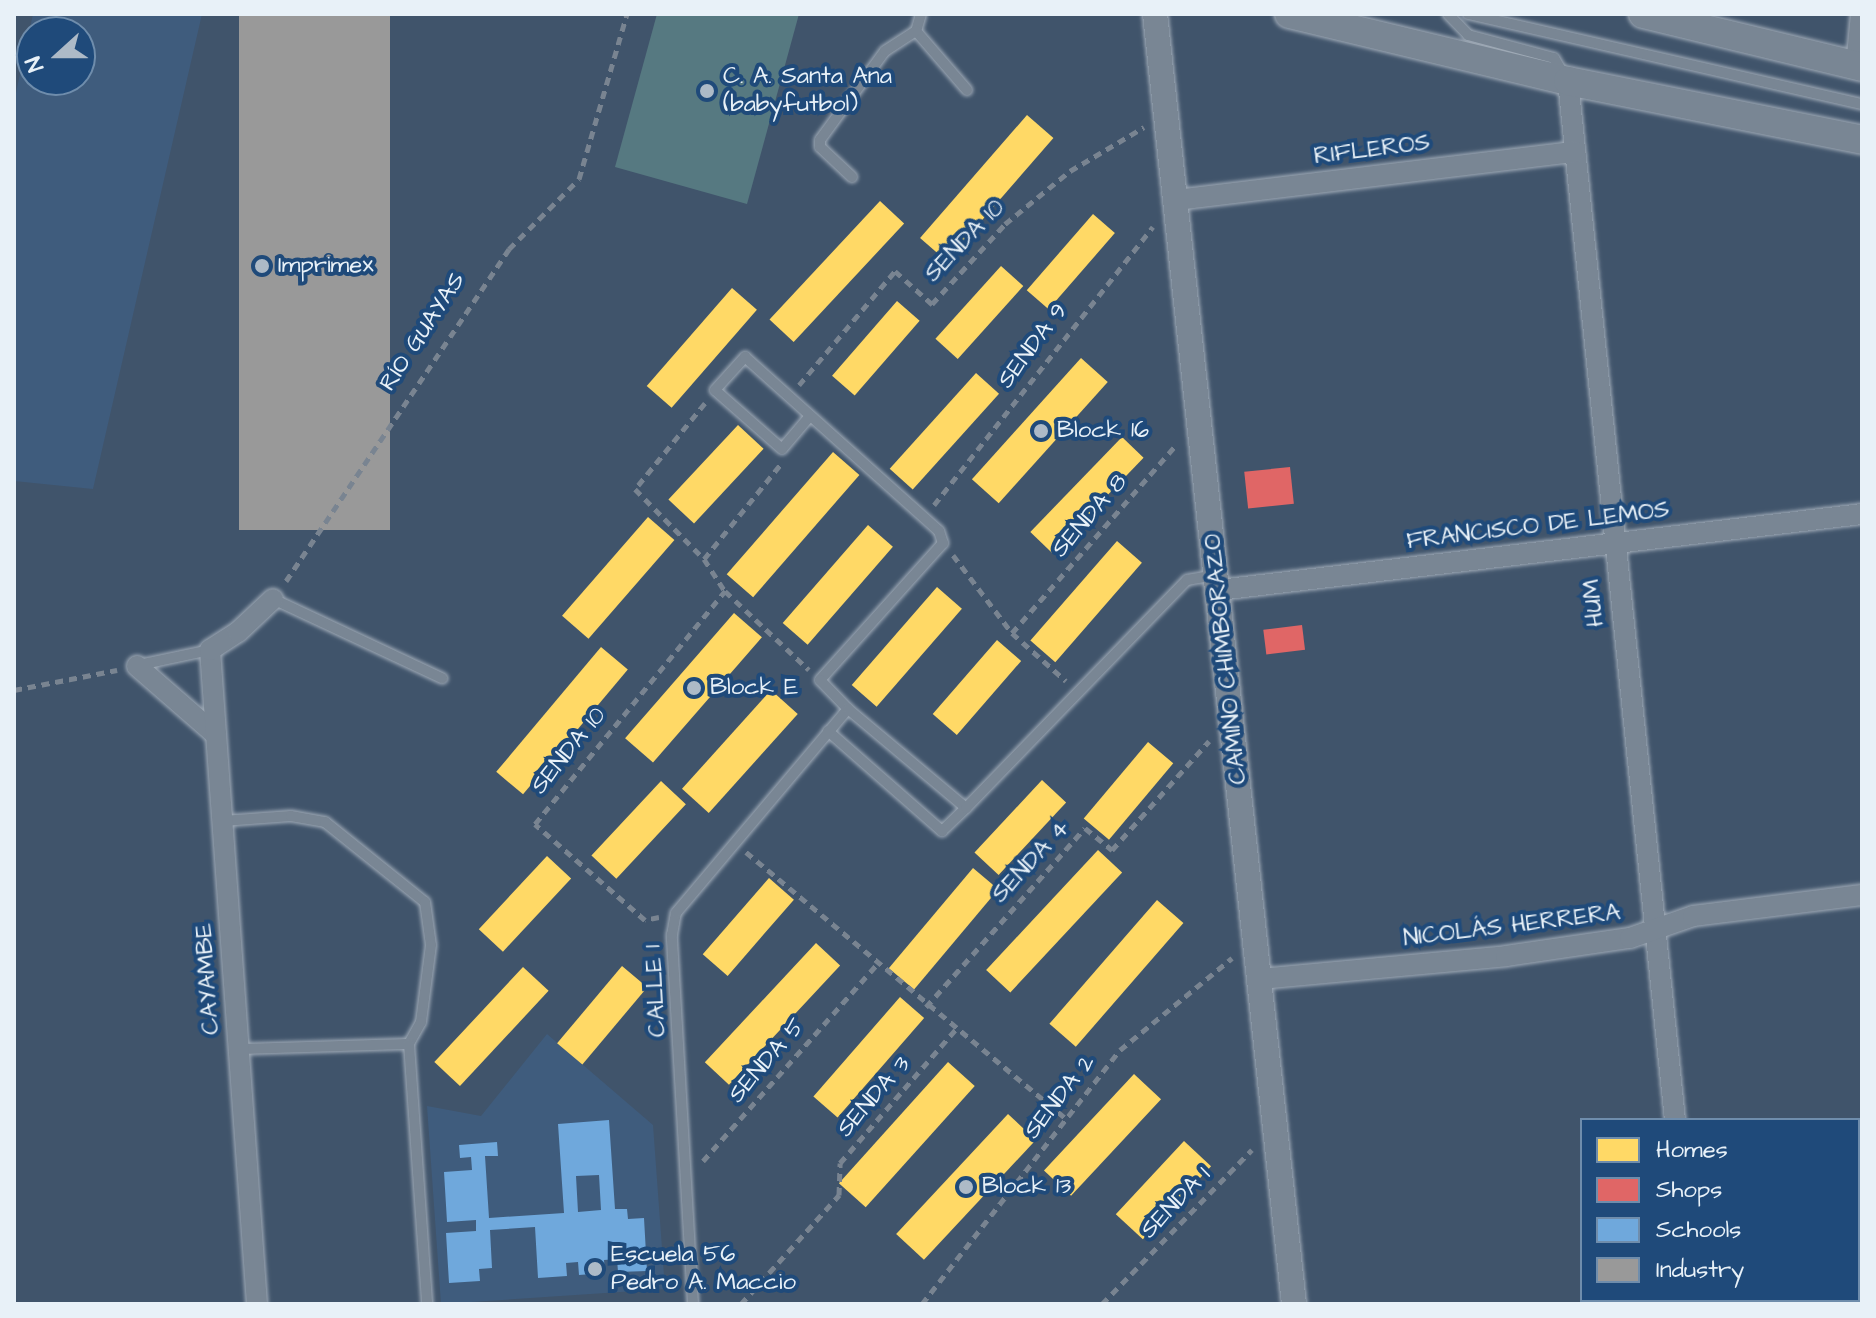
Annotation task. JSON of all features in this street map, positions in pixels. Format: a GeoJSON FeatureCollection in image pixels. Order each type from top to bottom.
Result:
{"type":"FeatureCollection","features":[{"type":"Feature","properties":{"kind":"main road"},"geometry":{"type":"LineString","coordinates":[[1289,14],[1568,81],[1862,140]]}},
{"type":"Feature","properties":{"kind":"main road"},"geometry":{"type":"LineString","coordinates":[[1643,14],[1859,66]]}},
{"type":"Feature","properties":{"kind":"street","name":"CAMINO CHIMBORAZO"},"geometry":{"type":"LineString","coordinates":[[1155,14],[1203,437],[1294,1304]]}},
{"type":"Feature","properties":{"kind":"street"},"geometry":{"type":"LineString","coordinates":[[1859,66],[1861,14]]}},
{"type":"Feature","properties":{"kind":"street","name":"HUM"},"geometry":{"type":"LineString","coordinates":[[1568,81],[1675,1118]]}},
{"type":"Feature","properties":{"kind":"street","name":"RIFLEROS"},"geometry":{"type":"LineString","coordinates":[[1176,200],[1575,152]]}},
{"type":"Feature","properties":{"kind":"street","name":"FRANCISCO DE LEMOS"},"geometry":{"type":"LineString","coordinates":[[1218,582],[1614,544],[1862,514]]}},
{"type":"Feature","properties":{"kind":"street"},"geometry":{"type":"LineString","coordinates":[[210,650],[238,632],[273,599]]}},
{"type":"Feature","properties":{"kind":"street","name":"CAYAMBE"},"geometry":{"type":"LineString","coordinates":[[210,650],[257,1304]]}},
{"type":"Feature","properties":{"kind":"street"},"geometry":{"type":"LineString","coordinates":[[137,666],[216,735]]}},
{"type":"Feature","properties":{"kind":"street","name":"NICOLÁS HERRERA"},"geometry":{"type":"LineString","coordinates":[[1260,979],[1506,956],[1630,938],[1693,916],[1862,895]]}},
{"type":"Feature","properties":{"kind":"lane"},"geometry":{"type":"LineString","coordinates":[[852,177],[820,147],[820,140],[885,51],[916,31],[921,14]]}},
{"type":"Feature","properties":{"kind":"lane"},"geometry":{"type":"LineString","coordinates":[[1448,14],[1468,35],[1554,58],[1568,81]]}},
{"type":"Feature","properties":{"kind":"lane"},"geometry":{"type":"LineString","coordinates":[[1468,14],[1862,104]]}},
{"type":"Feature","properties":{"kind":"lane"},"geometry":{"type":"LineString","coordinates":[[916,31],[967,90]]}},
{"type":"Feature","properties":{"kind":"lane"},"geometry":{"type":"LineString","coordinates":[[810,416],[782,449],[715,390],[745,357],[926,519],[943,543],[820,680],[848,709],[966,808]]}},
{"type":"Feature","properties":{"kind":"lane"},"geometry":{"type":"LineString","coordinates":[[828,731],[942,831],[1075,690],[1187,580],[1218,582]]}},
{"type":"Feature","properties":{"kind":"lane"},"geometry":{"type":"LineString","coordinates":[[273,599],[442,678]]}},
{"type":"Feature","properties":{"kind":"lane"},"geometry":{"type":"LineString","coordinates":[[137,666],[210,650]]}},
{"type":"Feature","properties":{"kind":"lane","name":"CALLE 1"},"geometry":{"type":"LineString","coordinates":[[693,1304],[672,935],[676,913],[733,841],[848,709]]}},
{"type":"Feature","properties":{"kind":"lane"},"geometry":{"type":"LineString","coordinates":[[223,821],[291,816],[325,822],[425,902],[431,945],[427,981],[421,1022],[409,1044],[427,1304]]}},
{"type":"Feature","properties":{"kind":"lane"},"geometry":{"type":"LineString","coordinates":[[239,1049],[409,1044]]}},
{"type":"Feature","properties":{"kind":"path","name":"RÍO GUAYAS"},"geometry":{"type":"LineString","coordinates":[[273,599],[509,249],[579,179],[627,14]]}},
{"type":"Feature","properties":{"kind":"path","name":"SENDA 10"},"geometry":{"type":"LineString","coordinates":[[789,397],[895,271],[932,304],[1005,224],[1070,171],[1133,131],[1167,117]]}},
{"type":"Feature","properties":{"kind":"path","name":"SENDA 9"},"geometry":{"type":"LineString","coordinates":[[926,519],[948,481],[1034,382],[1054,347],[1176,200]]}},
{"type":"Feature","properties":{"kind":"path"},"geometry":{"type":"LineString","coordinates":[[715,390],[635,489],[704,559],[725,591],[820,680]]}},
{"type":"Feature","properties":{"kind":"path","name":"SENDA 8"},"geometry":{"type":"LineString","coordinates":[[1012,633],[1181,440],[1203,437]]}},
{"type":"Feature","properties":{"kind":"path"},"geometry":{"type":"LineString","coordinates":[[704,559],[781,470],[782,449]]}},
{"type":"Feature","properties":{"kind":"path"},"geometry":{"type":"LineString","coordinates":[[943,543],[1012,633],[1075,690]]}},
{"type":"Feature","properties":{"kind":"path","name":"SENDA 10"},"geometry":{"type":"LineString","coordinates":[[676,913],[645,920],[535,824],[725,591]]}},
{"type":"Feature","properties":{"kind":"path"},"geometry":{"type":"LineString","coordinates":[[14,690],[137,666]]}},
{"type":"Feature","properties":{"kind":"path","name":"SENDA 4"},"geometry":{"type":"LineString","coordinates":[[926,1007],[1085,828],[1112,850],[1231,716]]}},
{"type":"Feature","properties":{"kind":"path"},"geometry":{"type":"LineString","coordinates":[[733,841],[926,1007],[957,1028],[1066,1119]]}},
{"type":"Feature","properties":{"kind":"path","name":"SENDA 2"},"geometry":{"type":"LineString","coordinates":[[922,1304],[1120,1050],[1256,940]]}},
{"type":"Feature","properties":{"kind":"path","name":"SENDA 5"},"geometry":{"type":"LineString","coordinates":[[685,1181],[877,964]]}},
{"type":"Feature","properties":{"kind":"path","name":"SENDA 3"},"geometry":{"type":"LineString","coordinates":[[741,1304],[839,1195],[840,1163],[957,1028]]}},
{"type":"Feature","properties":{"kind":"path","name":"SENDA 1"},"geometry":{"type":"LineString","coordinates":[[1102,1304],[1275,1126]]}},
{"type":"Feature","properties":{"kind":"shaded area"},"geometry":{"type":"Polygon","coordinates":[[[33,14],[202,14],[93,489],[14,481],[14,102],[16,93],[16,96],[96,96],[96,16],[33,14]]]}},
{"type":"Feature","properties":{"kind":"shaded area"},"geometry":{"type":"Polygon","coordinates":[[[547,1034],[653,1125],[665,1289],[441,1304],[427,1106],[481,1116],[547,1034]]]}},
{"type":"Feature","properties":{"kind":"green space","name":"C. A. Santa Ana (babyfutbol)"},"geometry":{"type":"Polygon","coordinates":[[[657,14],[799,14],[747,204],[615,167],[657,14]]]}},
{"type":"Feature","properties":{"kind":"building: Homes"},"geometry":{"type":"Polygon","coordinates":[[[1027,115],[1053,138],[946,261],[920,238],[1027,115]]]}},
{"type":"Feature","properties":{"kind":"building: Homes"},"geometry":{"type":"Polygon","coordinates":[[[880,201],[904,224],[794,342],[770,319],[880,201]]]}},
{"type":"Feature","properties":{"kind":"building: Homes"},"geometry":{"type":"Polygon","coordinates":[[[1093,214],[1115,233],[1049,309],[1027,290],[1093,214]]]}},
{"type":"Feature","properties":{"kind":"building: Homes"},"geometry":{"type":"Polygon","coordinates":[[[1001,266],[1023,286],[958,359],[935,339],[1001,266]]]}},
{"type":"Feature","properties":{"kind":"building: Homes"},"geometry":{"type":"Polygon","coordinates":[[[732,288],[757,310],[672,408],[647,386],[732,288]]]}},
{"type":"Feature","properties":{"kind":"building: Homes"},"geometry":{"type":"Polygon","coordinates":[[[897,301],[920,321],[855,395],[832,376],[897,301]]]}},
{"type":"Feature","properties":{"kind":"building: Homes","name":"Block 16"},"geometry":{"type":"Polygon","coordinates":[[[1081,358],[1108,382],[999,503],[972,479],[1081,358]]]}},
{"type":"Feature","properties":{"kind":"building: Homes"},"geometry":{"type":"Polygon","coordinates":[[[976,373],[999,394],[913,490],[890,469],[976,373]]]}},
{"type":"Feature","properties":{"kind":"building: Homes"},"geometry":{"type":"Polygon","coordinates":[[[738,425],[764,449],[694,523],[668,500],[738,425]]]}},
{"type":"Feature","properties":{"kind":"building: Homes"},"geometry":{"type":"Polygon","coordinates":[[[1122,437],[1144,458],[1052,553],[1030,532],[1122,437]]]}},
{"type":"Feature","properties":{"kind":"building: Homes"},"geometry":{"type":"Polygon","coordinates":[[[833,452],[859,475],[753,597],[727,574],[833,452]]]}},
{"type":"Feature","properties":{"kind":"building: Homes"},"geometry":{"type":"Polygon","coordinates":[[[648,517],[674,540],[588,639],[562,616],[648,517]]]}},
{"type":"Feature","properties":{"kind":"building: Homes"},"geometry":{"type":"Polygon","coordinates":[[[868,525],[893,547],[808,645],[783,623],[868,525]]]}},
{"type":"Feature","properties":{"kind":"building: Homes"},"geometry":{"type":"Polygon","coordinates":[[[1117,541],[1142,563],[1055,662],[1030,641],[1117,541]]]}},
{"type":"Feature","properties":{"kind":"building: Homes"},"geometry":{"type":"Polygon","coordinates":[[[937,587],[962,609],[877,707],[852,685],[937,587]]]}},
{"type":"Feature","properties":{"kind":"building: Homes","name":"Block E"},"geometry":{"type":"Polygon","coordinates":[[[734,613],[762,637],[653,763],[625,738],[734,613]]]}},
{"type":"Feature","properties":{"kind":"building: Homes"},"geometry":{"type":"Polygon","coordinates":[[[997,640],[1021,661],[957,735],[933,714],[997,640]]]}},
{"type":"Feature","properties":{"kind":"building: Homes"},"geometry":{"type":"Polygon","coordinates":[[[601,647],[628,669],[523,794],[496,772],[601,647]]]}},
{"type":"Feature","properties":{"kind":"building: Homes"},"geometry":{"type":"Polygon","coordinates":[[[771,690],[798,714],[709,813],[682,789],[771,690]]]}},
{"type":"Feature","properties":{"kind":"building: Homes"},"geometry":{"type":"Polygon","coordinates":[[[1148,742],[1173,763],[1109,840],[1084,819],[1148,742]]]}},
{"type":"Feature","properties":{"kind":"building: Homes"},"geometry":{"type":"Polygon","coordinates":[[[1042,780],[1066,803],[999,875],[974,852],[1042,780]]]}},
{"type":"Feature","properties":{"kind":"building: Homes"},"geometry":{"type":"Polygon","coordinates":[[[661,781],[686,804],[616,879],[591,856],[661,781]]]}},
{"type":"Feature","properties":{"kind":"building: Homes"},"geometry":{"type":"Polygon","coordinates":[[[1098,850],[1122,873],[1010,992],[986,970],[1098,850]]]}},
{"type":"Feature","properties":{"kind":"building: Homes"},"geometry":{"type":"Polygon","coordinates":[[[547,856],[571,879],[503,952],[479,929],[547,856]]]}},
{"type":"Feature","properties":{"kind":"building: Homes"},"geometry":{"type":"Polygon","coordinates":[[[973,868],[998,889],[914,990],[889,968],[973,868]]]}},
{"type":"Feature","properties":{"kind":"building: Homes"},"geometry":{"type":"Polygon","coordinates":[[[769,878],[794,900],[728,976],[703,954],[769,878]]]}},
{"type":"Feature","properties":{"kind":"building: Homes"},"geometry":{"type":"Polygon","coordinates":[[[1157,900],[1183,923],[1076,1047],[1049,1024],[1157,900]]]}},
{"type":"Feature","properties":{"kind":"building: Homes"},"geometry":{"type":"Polygon","coordinates":[[[816,943],[840,966],[729,1085],[705,1062],[816,943]]]}},
{"type":"Feature","properties":{"kind":"building: Homes"},"geometry":{"type":"Polygon","coordinates":[[[622,966],[647,987],[582,1065],[557,1043],[622,966]]]}},
{"type":"Feature","properties":{"kind":"building: Homes"},"geometry":{"type":"Polygon","coordinates":[[[523,967],[549,991],[460,1086],[434,1062],[523,967]]]}},
{"type":"Feature","properties":{"kind":"building: Homes"},"geometry":{"type":"Polygon","coordinates":[[[900,997],[924,1018],[838,1118],[813,1097],[900,997]]]}},
{"type":"Feature","properties":{"kind":"building: Homes"},"geometry":{"type":"Polygon","coordinates":[[[948,1062],[975,1086],[866,1207],[839,1183],[948,1062]]]}},
{"type":"Feature","properties":{"kind":"building: Homes"},"geometry":{"type":"Polygon","coordinates":[[[1134,1074],[1161,1099],[1071,1196],[1044,1171],[1134,1074]]]}},
{"type":"Feature","properties":{"kind":"building: Homes","name":"Block 13"},"geometry":{"type":"Polygon","coordinates":[[[1008,1114],[1036,1140],[924,1260],[896,1234],[1008,1114]]]}},
{"type":"Feature","properties":{"kind":"building: Homes"},"geometry":{"type":"Polygon","coordinates":[[[1184,1141],[1211,1166],[1143,1239],[1116,1214],[1184,1141]]]}},
{"type":"Feature","properties":{"kind":"building: Shops"},"geometry":{"type":"Polygon","coordinates":[[[1290,467],[1294,504],[1248,509],[1244,472],[1290,467]]]}},
{"type":"Feature","properties":{"kind":"building: Shops"},"geometry":{"type":"Polygon","coordinates":[[[1302,625],[1305,650],[1266,655],[1263,630],[1302,625]]]}},
{"type":"Feature","properties":{"kind":"building: Schools"},"geometry":{"type":"Polygon","coordinates":[[[609,1120],[615,1209],[627,1209],[628,1219],[644,1218],[647,1271],[618,1272],[617,1259],[604,1260],[605,1273],[579,1275],[578,1262],[566,1263],[567,1276],[538,1278],[535,1227],[490,1230],[492,1268],[479,1269],[480,1281],[449,1283],[446,1233],[476,1231],[476,1220],[447,1222],[444,1172],[472,1170],[471,1157],[460,1158],[459,1145],[497,1142],[498,1156],[485,1156],[489,1218],[564,1213],[558,1124],[609,1120]],[[599,1175],[576,1176],[578,1212],[601,1210],[599,1175]]]}},
{"type":"Feature","properties":{"kind":"building: Industry","name":"Imprimex"},"geometry":{"type":"Polygon","coordinates":[[[239,14],[390,14],[390,530],[239,530],[239,14]]]}},
{"type":"Feature","properties":{"kind":"place","name":"C. A. Santa Ana (babyfutbol)"},"geometry":{"type":"Point","coordinates":[707,91]}},
{"type":"Feature","properties":{"kind":"place","name":"Imprimex"},"geometry":{"type":"Point","coordinates":[262,266]}},
{"type":"Feature","properties":{"kind":"place","name":"Block 16"},"geometry":{"type":"Point","coordinates":[1041,431]}},
{"type":"Feature","properties":{"kind":"place","name":"Block E"},"geometry":{"type":"Point","coordinates":[694,688]}},
{"type":"Feature","properties":{"kind":"place","name":"Block 13"},"geometry":{"type":"Point","coordinates":[966,1187]}},
{"type":"Feature","properties":{"kind":"place","name":"Escuela 56 Pedro A. Maccio"},"geometry":{"type":"Point","coordinates":[595,1269]}}]}
